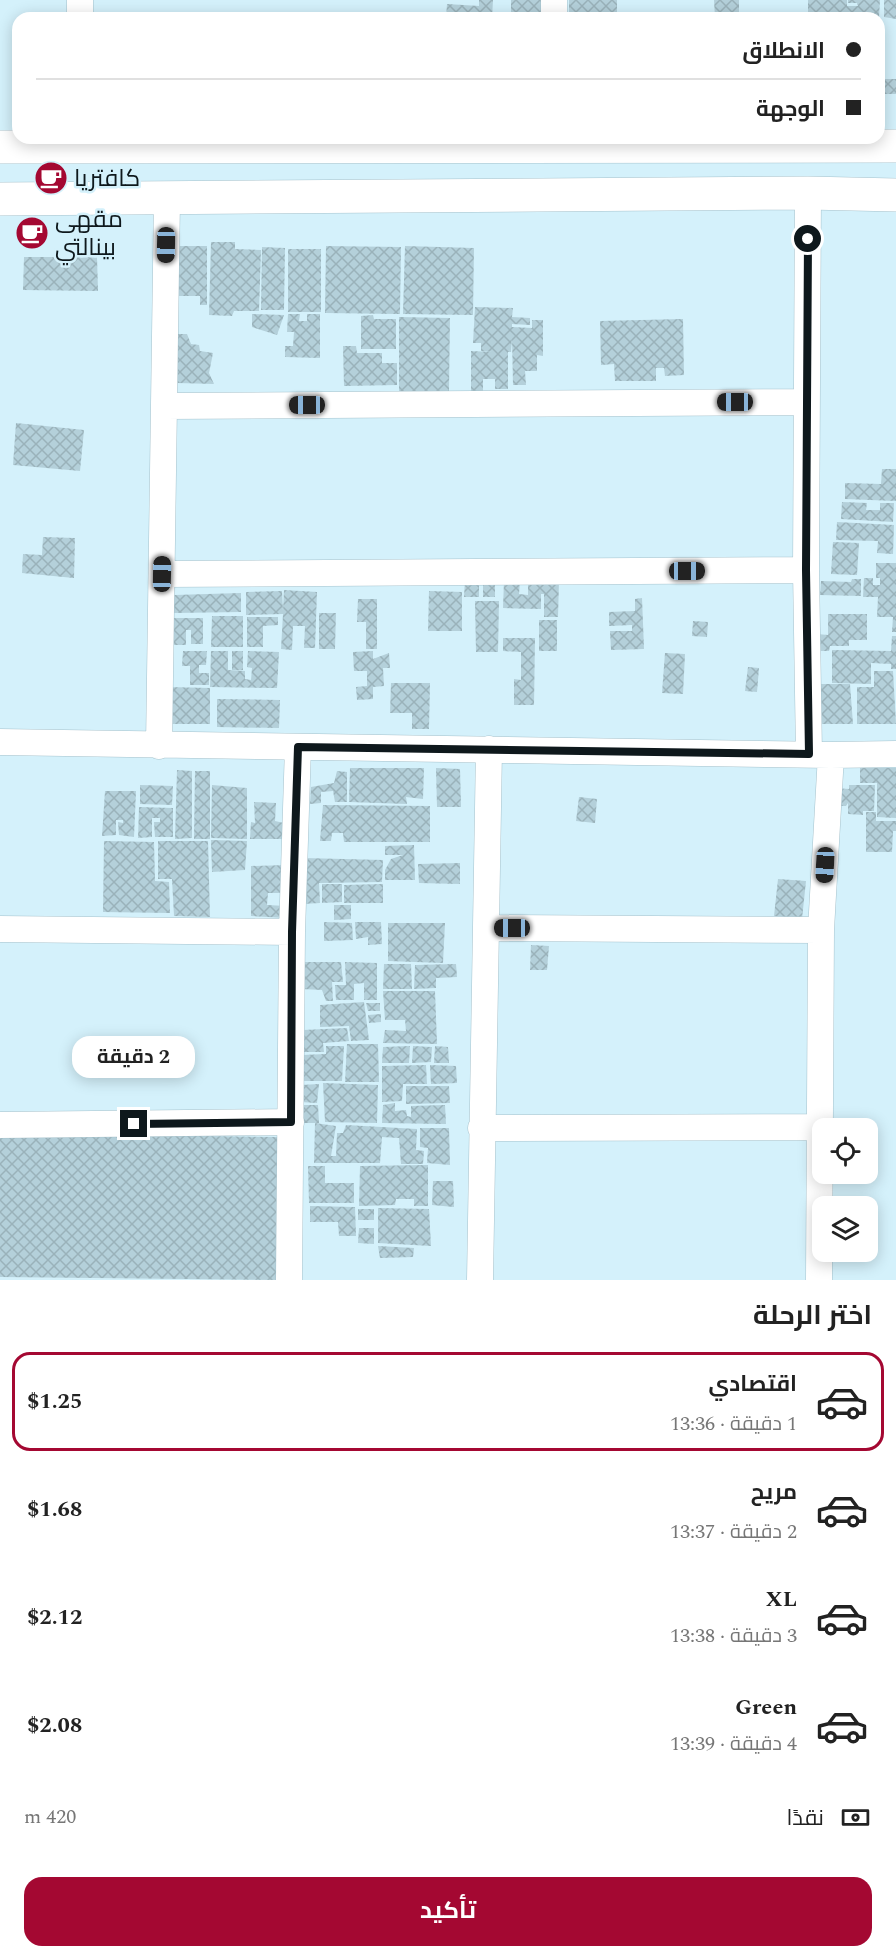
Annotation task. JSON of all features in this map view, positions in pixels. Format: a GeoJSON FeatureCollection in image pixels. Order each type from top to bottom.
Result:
{"type":"FeatureCollection","features":[{"type":"Feature","properties":{"kind":"main road"},"geometry":{"type":"LineString","coordinates":[[0,147],[47,144]]}},
{"type":"Feature","properties":{"kind":"main road"},"geometry":{"type":"LineString","coordinates":[[622,144],[896,146]]}},
{"type":"Feature","properties":{"kind":"main road"},"geometry":{"type":"LineString","coordinates":[[693,146],[708,153],[716,161],[716,178],[702,194]]}},
{"type":"Feature","properties":{"kind":"main road"},"geometry":{"type":"LineString","coordinates":[[760,146],[750,153],[743,171],[751,186],[765,193]]}},
{"type":"Feature","properties":{"kind":"main road"},"geometry":{"type":"LineString","coordinates":[[0,199],[765,193],[896,195]]}},
{"type":"Feature","properties":{"kind":"street"},"geometry":{"type":"LineString","coordinates":[[808,193],[806,570],[820,755],[820,1118]]}},
{"type":"Feature","properties":{"kind":"street"},"geometry":{"type":"LineString","coordinates":[[159,746],[167,199]]}},
{"type":"Feature","properties":{"kind":"street"},"geometry":{"type":"LineString","coordinates":[[164,406],[806,402]]}},
{"type":"Feature","properties":{"kind":"street"},"geometry":{"type":"LineString","coordinates":[[162,574],[806,570]]}},
{"type":"Feature","properties":{"kind":"street"},"geometry":{"type":"LineString","coordinates":[[0,742],[820,755],[896,754]]}},
{"type":"Feature","properties":{"kind":"street"},"geometry":{"type":"LineString","coordinates":[[289,1280],[292,932],[298,747]]}},
{"type":"Feature","properties":{"kind":"street"},"geometry":{"type":"LineString","coordinates":[[480,1280],[488,928],[489,749]]}},
{"type":"Feature","properties":{"kind":"street"},"geometry":{"type":"LineString","coordinates":[[488,928],[821,930]]}},
{"type":"Feature","properties":{"kind":"street"},"geometry":{"type":"LineString","coordinates":[[0,929],[292,932]]}},
{"type":"Feature","properties":{"kind":"street"},"geometry":{"type":"LineString","coordinates":[[0,1125],[291,1122]]}},
{"type":"Feature","properties":{"kind":"street"},"geometry":{"type":"LineString","coordinates":[[482,1128],[812,1127]]}},
{"type":"Feature","properties":{"kind":"street"},"geometry":{"type":"LineString","coordinates":[[819,1280],[820,1184]]}},
{"type":"Feature","properties":{"kind":"building"},"geometry":{"type":"Polygon","coordinates":[[[479,0],[493,0],[492,12],[446,12],[447,4],[479,6],[479,0]]]}},
{"type":"Feature","properties":{"kind":"building"},"geometry":{"type":"Polygon","coordinates":[[[511,0],[541,0],[541,12],[511,12],[511,0]]]}},
{"type":"Feature","properties":{"kind":"building"},"geometry":{"type":"Polygon","coordinates":[[[569,0],[617,0],[617,12],[569,12],[569,0]]]}},
{"type":"Feature","properties":{"kind":"building"},"geometry":{"type":"Polygon","coordinates":[[[714,0],[739,0],[739,12],[715,12],[714,0]]]}},
{"type":"Feature","properties":{"kind":"building"},"geometry":{"type":"Polygon","coordinates":[[[808,0],[847,0],[847,6],[858,6],[857,3],[848,3],[848,0],[880,0],[879,12],[808,12],[808,0]]]}},
{"type":"Feature","properties":{"kind":"building"},"geometry":{"type":"Polygon","coordinates":[[[884,0],[896,0],[896,19],[885,17],[884,0]]]}},
{"type":"Feature","properties":{"kind":"building"},"geometry":{"type":"Polygon","coordinates":[[[885,79],[896,79],[896,94],[885,94],[885,79]]]}},
{"type":"Feature","properties":{"kind":"building"},"geometry":{"type":"Polygon","coordinates":[[[211,242],[235,242],[235,249],[261,250],[259,311],[234,311],[232,316],[209,315],[211,242]]]}},
{"type":"Feature","properties":{"kind":"building"},"geometry":{"type":"Polygon","coordinates":[[[177,246],[207,246],[207,305],[200,305],[200,296],[177,296],[177,246]]]}},
{"type":"Feature","properties":{"kind":"building"},"geometry":{"type":"Polygon","coordinates":[[[326,246],[401,247],[400,314],[325,313],[326,246]]]}},
{"type":"Feature","properties":{"kind":"building"},"geometry":{"type":"Polygon","coordinates":[[[405,246],[474,248],[473,315],[403,314],[405,246]]]}},
{"type":"Feature","properties":{"kind":"building"},"geometry":{"type":"Polygon","coordinates":[[[262,247],[285,248],[284,310],[261,310],[262,247]]]}},
{"type":"Feature","properties":{"kind":"building"},"geometry":{"type":"Polygon","coordinates":[[[288,249],[321,249],[321,312],[288,312],[288,249]]]}},
{"type":"Feature","properties":{"kind":"building"},"geometry":{"type":"Polygon","coordinates":[[[24,257],[97,257],[98,291],[23,290],[24,257]]]}},
{"type":"Feature","properties":{"kind":"building"},"geometry":{"type":"Polygon","coordinates":[[[475,307],[513,308],[512,317],[530,318],[530,325],[512,324],[512,327],[532,328],[532,320],[543,320],[543,356],[537,355],[537,371],[525,371],[526,385],[513,385],[512,338],[511,352],[508,352],[508,389],[495,389],[495,379],[483,379],[483,391],[471,391],[471,351],[492,352],[481,351],[481,343],[473,343],[475,307]]]}},
{"type":"Feature","properties":{"kind":"building"},"geometry":{"type":"Polygon","coordinates":[[[252,314],[284,315],[277,335],[252,327],[252,314]]]}},
{"type":"Feature","properties":{"kind":"building"},"geometry":{"type":"Polygon","coordinates":[[[288,314],[300,314],[299,321],[307,321],[307,314],[320,314],[320,358],[285,357],[285,346],[293,346],[294,332],[287,332],[288,314]]]}},
{"type":"Feature","properties":{"kind":"building"},"geometry":{"type":"Polygon","coordinates":[[[373,315],[374,319],[396,319],[396,349],[361,349],[361,316],[373,315]]]}},
{"type":"Feature","properties":{"kind":"building"},"geometry":{"type":"Polygon","coordinates":[[[399,317],[450,318],[449,391],[399,391],[399,317]]]}},
{"type":"Feature","properties":{"kind":"building"},"geometry":{"type":"Polygon","coordinates":[[[683,319],[684,375],[665,376],[664,368],[656,368],[656,381],[615,381],[614,364],[601,365],[600,321],[683,319]]]}},
{"type":"Feature","properties":{"kind":"building"},"geometry":{"type":"Polygon","coordinates":[[[178,334],[187,334],[191,344],[199,345],[200,351],[213,353],[209,373],[214,384],[177,383],[178,334]]]}},
{"type":"Feature","properties":{"kind":"building"},"geometry":{"type":"Polygon","coordinates":[[[343,346],[356,346],[357,353],[382,353],[382,363],[397,363],[397,385],[344,386],[343,346]]]}},
{"type":"Feature","properties":{"kind":"building"},"geometry":{"type":"Polygon","coordinates":[[[16,423],[84,430],[80,471],[13,465],[16,423]]]}},
{"type":"Feature","properties":{"kind":"building"},"geometry":{"type":"Polygon","coordinates":[[[882,469],[896,469],[896,501],[845,499],[845,483],[881,484],[882,469]]]}},
{"type":"Feature","properties":{"kind":"building"},"geometry":{"type":"Polygon","coordinates":[[[842,502],[867,503],[866,510],[880,510],[880,503],[894,503],[893,522],[841,519],[842,502]]]}},
{"type":"Feature","properties":{"kind":"building"},"geometry":{"type":"Polygon","coordinates":[[[837,522],[894,525],[893,554],[877,553],[878,541],[836,540],[837,522]]]}},
{"type":"Feature","properties":{"kind":"building"},"geometry":{"type":"Polygon","coordinates":[[[43,537],[75,538],[74,578],[22,573],[23,554],[42,555],[43,537]]]}},
{"type":"Feature","properties":{"kind":"building"},"geometry":{"type":"Polygon","coordinates":[[[833,542],[859,543],[857,575],[831,574],[833,542]]]}},
{"type":"Feature","properties":{"kind":"building"},"geometry":{"type":"Polygon","coordinates":[[[876,563],[896,563],[896,632],[892,632],[893,617],[877,617],[878,597],[863,597],[864,578],[873,578],[873,585],[880,585],[880,578],[876,578],[876,563]]]}},
{"type":"Feature","properties":{"kind":"building"},"geometry":{"type":"Polygon","coordinates":[[[465,579],[479,579],[479,597],[464,597],[465,579]]]}},
{"type":"Feature","properties":{"kind":"building"},"geometry":{"type":"Polygon","coordinates":[[[852,579],[861,579],[861,596],[820,595],[821,581],[851,582],[852,579]]]}},
{"type":"Feature","properties":{"kind":"building"},"geometry":{"type":"Polygon","coordinates":[[[483,580],[495,580],[495,597],[483,597],[483,580]]]}},
{"type":"Feature","properties":{"kind":"building"},"geometry":{"type":"Polygon","coordinates":[[[528,580],[559,581],[558,617],[544,617],[544,594],[541,594],[541,609],[503,608],[504,581],[520,582],[519,594],[528,595],[528,580]]]}},
{"type":"Feature","properties":{"kind":"building"},"geometry":{"type":"Polygon","coordinates":[[[284,590],[317,592],[315,648],[304,648],[305,626],[293,626],[292,650],[281,649],[283,614],[246,615],[246,592],[282,591],[283,611],[284,590]]]}},
{"type":"Feature","properties":{"kind":"building"},"geometry":{"type":"Polygon","coordinates":[[[429,591],[462,592],[462,631],[428,631],[429,591]]]}},
{"type":"Feature","properties":{"kind":"building"},"geometry":{"type":"Polygon","coordinates":[[[241,593],[241,612],[174,613],[174,595],[241,593]]]}},
{"type":"Feature","properties":{"kind":"building"},"geometry":{"type":"Polygon","coordinates":[[[642,598],[644,649],[611,650],[610,631],[632,631],[632,625],[609,626],[609,612],[635,611],[635,599],[642,598]]]}},
{"type":"Feature","properties":{"kind":"building"},"geometry":{"type":"Polygon","coordinates":[[[358,599],[377,599],[377,649],[366,649],[366,622],[357,622],[358,599]]]}},
{"type":"Feature","properties":{"kind":"building"},"geometry":{"type":"Polygon","coordinates":[[[475,601],[499,601],[498,652],[476,652],[475,601]]]}},
{"type":"Feature","properties":{"kind":"building"},"geometry":{"type":"Polygon","coordinates":[[[319,613],[336,613],[335,649],[319,649],[319,613]]]}},
{"type":"Feature","properties":{"kind":"building"},"geometry":{"type":"Polygon","coordinates":[[[828,614],[867,614],[867,640],[849,640],[849,646],[830,646],[829,651],[817,651],[817,634],[828,635],[828,614]]]}},
{"type":"Feature","properties":{"kind":"building"},"geometry":{"type":"Polygon","coordinates":[[[212,616],[243,616],[243,647],[211,647],[212,616]]]}},
{"type":"Feature","properties":{"kind":"building"},"geometry":{"type":"Polygon","coordinates":[[[247,617],[278,617],[278,625],[263,626],[263,647],[247,647],[247,617]]]}},
{"type":"Feature","properties":{"kind":"building"},"geometry":{"type":"Polygon","coordinates":[[[173,618],[203,618],[203,644],[191,644],[191,630],[186,630],[186,645],[172,645],[173,618]]]}},
{"type":"Feature","properties":{"kind":"building"},"geometry":{"type":"Polygon","coordinates":[[[539,620],[557,620],[557,651],[539,651],[539,620]]]}},
{"type":"Feature","properties":{"kind":"building"},"geometry":{"type":"Polygon","coordinates":[[[693,621],[708,622],[707,637],[692,636],[693,621]]]}},
{"type":"Feature","properties":{"kind":"building"},"geometry":{"type":"Polygon","coordinates":[[[892,636],[896,636],[896,669],[891,669],[891,664],[871,663],[871,684],[832,683],[832,650],[891,651],[892,636]]]}},
{"type":"Feature","properties":{"kind":"building"},"geometry":{"type":"Polygon","coordinates":[[[503,638],[535,638],[534,705],[514,705],[514,679],[521,680],[521,652],[503,651],[503,638]]]}},
{"type":"Feature","properties":{"kind":"building"},"geometry":{"type":"Polygon","coordinates":[[[183,651],[207,651],[206,665],[199,665],[199,673],[209,673],[209,685],[190,685],[190,666],[182,666],[183,651]]]}},
{"type":"Feature","properties":{"kind":"building"},"geometry":{"type":"Polygon","coordinates":[[[211,651],[228,651],[228,670],[245,671],[245,679],[251,680],[252,668],[247,667],[248,651],[279,652],[277,688],[210,687],[211,651]]]}},
{"type":"Feature","properties":{"kind":"building"},"geometry":{"type":"Polygon","coordinates":[[[232,651],[243,651],[243,670],[232,670],[232,651]]]}},
{"type":"Feature","properties":{"kind":"building"},"geometry":{"type":"Polygon","coordinates":[[[373,651],[373,659],[389,653],[390,668],[383,668],[384,686],[373,687],[373,699],[357,700],[356,687],[367,686],[367,671],[354,671],[353,652],[373,651]]]}},
{"type":"Feature","properties":{"kind":"building"},"geometry":{"type":"Polygon","coordinates":[[[665,653],[685,654],[683,694],[662,693],[665,653]]]}},
{"type":"Feature","properties":{"kind":"building"},"geometry":{"type":"Polygon","coordinates":[[[748,667],[759,668],[757,692],[745,691],[748,667]]]}},
{"type":"Feature","properties":{"kind":"building"},"geometry":{"type":"Polygon","coordinates":[[[874,671],[893,671],[896,724],[857,724],[857,687],[874,687],[874,671]]]}},
{"type":"Feature","properties":{"kind":"building"},"geometry":{"type":"Polygon","coordinates":[[[391,683],[430,683],[429,729],[412,729],[412,713],[390,713],[391,683]]]}},
{"type":"Feature","properties":{"kind":"building"},"geometry":{"type":"Polygon","coordinates":[[[814,684],[850,684],[853,724],[814,724],[814,684]]]}},
{"type":"Feature","properties":{"kind":"building"},"geometry":{"type":"Polygon","coordinates":[[[168,687],[210,688],[210,724],[168,724],[168,687]]]}},
{"type":"Feature","properties":{"kind":"building"},"geometry":{"type":"Polygon","coordinates":[[[217,699],[280,700],[279,728],[217,727],[217,699]]]}},
{"type":"Feature","properties":{"kind":"building"},"geometry":{"type":"Polygon","coordinates":[[[350,768],[424,768],[423,799],[406,797],[407,804],[349,802],[350,768]]]}},
{"type":"Feature","properties":{"kind":"building"},"geometry":{"type":"Polygon","coordinates":[[[436,768],[460,769],[461,807],[437,807],[436,768]]]}},
{"type":"Feature","properties":{"kind":"building"},"geometry":{"type":"Polygon","coordinates":[[[860,768],[896,768],[896,818],[877,817],[877,783],[860,783],[860,768]]]}},
{"type":"Feature","properties":{"kind":"building"},"geometry":{"type":"Polygon","coordinates":[[[177,770],[192,771],[192,838],[175,839],[177,770]]]}},
{"type":"Feature","properties":{"kind":"building"},"geometry":{"type":"Polygon","coordinates":[[[195,771],[210,771],[210,839],[194,839],[195,771]]]}},
{"type":"Feature","properties":{"kind":"building"},"geometry":{"type":"Polygon","coordinates":[[[337,771],[347,772],[347,802],[335,802],[333,791],[321,792],[321,803],[310,804],[311,787],[334,783],[337,771]]]}},
{"type":"Feature","properties":{"kind":"building"},"geometry":{"type":"Polygon","coordinates":[[[140,785],[173,786],[172,805],[140,804],[140,785]]]}},
{"type":"Feature","properties":{"kind":"building"},"geometry":{"type":"Polygon","coordinates":[[[212,785],[247,788],[247,839],[211,838],[212,785]]]}},
{"type":"Feature","properties":{"kind":"building"},"geometry":{"type":"Polygon","coordinates":[[[849,785],[875,785],[874,811],[863,811],[863,815],[848,814],[848,803],[846,806],[835,806],[835,788],[849,789],[849,785]]]}},
{"type":"Feature","properties":{"kind":"building"},"geometry":{"type":"Polygon","coordinates":[[[105,791],[136,791],[134,837],[119,835],[118,822],[123,823],[123,820],[116,820],[116,835],[102,836],[105,791]]]}},
{"type":"Feature","properties":{"kind":"building"},"geometry":{"type":"Polygon","coordinates":[[[579,797],[597,799],[595,823],[576,821],[579,797]]]}},
{"type":"Feature","properties":{"kind":"building"},"geometry":{"type":"Polygon","coordinates":[[[254,802],[276,803],[275,821],[284,823],[284,839],[250,839],[251,822],[255,823],[254,802]]]}},
{"type":"Feature","properties":{"kind":"building"},"geometry":{"type":"Polygon","coordinates":[[[323,805],[430,806],[430,842],[344,842],[343,833],[332,833],[331,841],[320,841],[323,805]]]}},
{"type":"Feature","properties":{"kind":"building"},"geometry":{"type":"Polygon","coordinates":[[[139,807],[173,808],[173,837],[155,837],[154,822],[160,822],[160,818],[152,818],[152,837],[138,838],[139,807]]]}},
{"type":"Feature","properties":{"kind":"building"},"geometry":{"type":"Polygon","coordinates":[[[866,812],[876,812],[876,821],[896,821],[892,852],[866,852],[866,812]]]}},
{"type":"Feature","properties":{"kind":"building"},"geometry":{"type":"Polygon","coordinates":[[[211,840],[247,841],[245,870],[212,872],[211,840]]]}},
{"type":"Feature","properties":{"kind":"building"},"geometry":{"type":"Polygon","coordinates":[[[104,841],[154,842],[155,881],[169,882],[170,913],[103,912],[104,841]]]}},
{"type":"Feature","properties":{"kind":"building"},"geometry":{"type":"Polygon","coordinates":[[[158,841],[208,841],[210,917],[174,916],[172,879],[158,879],[158,841]]]}},
{"type":"Feature","properties":{"kind":"building"},"geometry":{"type":"Polygon","coordinates":[[[414,845],[415,880],[385,880],[385,870],[391,859],[403,855],[385,855],[385,846],[414,845]]]}},
{"type":"Feature","properties":{"kind":"building"},"geometry":{"type":"Polygon","coordinates":[[[304,858],[383,860],[382,882],[319,883],[320,903],[303,904],[304,858]]]}},
{"type":"Feature","properties":{"kind":"building"},"geometry":{"type":"Polygon","coordinates":[[[460,863],[460,884],[419,883],[418,864],[460,863]]]}},
{"type":"Feature","properties":{"kind":"building"},"geometry":{"type":"Polygon","coordinates":[[[287,865],[287,893],[268,893],[267,905],[286,906],[286,918],[251,916],[251,866],[287,865]]]}},
{"type":"Feature","properties":{"kind":"building"},"geometry":{"type":"Polygon","coordinates":[[[778,879],[806,881],[802,919],[774,916],[778,879]]]}},
{"type":"Feature","properties":{"kind":"building"},"geometry":{"type":"Polygon","coordinates":[[[322,884],[342,884],[342,902],[322,903],[322,884]]]}},
{"type":"Feature","properties":{"kind":"building"},"geometry":{"type":"Polygon","coordinates":[[[383,884],[383,903],[344,903],[344,885],[383,884]]]}},
{"type":"Feature","properties":{"kind":"building"},"geometry":{"type":"Polygon","coordinates":[[[334,905],[351,905],[351,919],[334,920],[334,905]]]}},
{"type":"Feature","properties":{"kind":"building"},"geometry":{"type":"Polygon","coordinates":[[[324,922],[352,923],[353,940],[324,941],[324,922]]]}},
{"type":"Feature","properties":{"kind":"building"},"geometry":{"type":"Polygon","coordinates":[[[355,922],[381,922],[382,944],[368,945],[368,937],[356,939],[355,922]]]}},
{"type":"Feature","properties":{"kind":"building"},"geometry":{"type":"Polygon","coordinates":[[[388,923],[445,923],[443,963],[388,961],[388,923]]]}},
{"type":"Feature","properties":{"kind":"building"},"geometry":{"type":"Polygon","coordinates":[[[531,945],[549,946],[547,970],[530,970],[531,945]]]}},
{"type":"Feature","properties":{"kind":"building"},"geometry":{"type":"Polygon","coordinates":[[[302,962],[341,962],[343,982],[332,982],[333,1001],[326,1001],[322,990],[301,989],[302,962]]]}},
{"type":"Feature","properties":{"kind":"building"},"geometry":{"type":"Polygon","coordinates":[[[345,962],[377,963],[377,1000],[364,1000],[364,983],[354,984],[354,1000],[336,1000],[335,985],[346,985],[345,962]]]}},
{"type":"Feature","properties":{"kind":"building"},"geometry":{"type":"Polygon","coordinates":[[[384,964],[411,964],[412,989],[383,989],[384,964]]]}},
{"type":"Feature","properties":{"kind":"building"},"geometry":{"type":"Polygon","coordinates":[[[456,964],[457,977],[436,978],[436,988],[414,989],[415,965],[456,964]]]}},
{"type":"Feature","properties":{"kind":"building"},"geometry":{"type":"Polygon","coordinates":[[[383,991],[435,991],[437,1044],[383,1043],[385,1030],[406,1031],[405,1020],[385,1020],[383,991]]]}},
{"type":"Feature","properties":{"kind":"building"},"geometry":{"type":"Polygon","coordinates":[[[364,1002],[369,1040],[351,1041],[349,1026],[320,1027],[320,1005],[364,1002]]]}},
{"type":"Feature","properties":{"kind":"building"},"geometry":{"type":"Polygon","coordinates":[[[366,1003],[380,1003],[380,1011],[368,1011],[366,1003]]]}},
{"type":"Feature","properties":{"kind":"building"},"geometry":{"type":"Polygon","coordinates":[[[381,1014],[381,1022],[369,1023],[368,1015],[381,1014]]]}},
{"type":"Feature","properties":{"kind":"building"},"geometry":{"type":"Polygon","coordinates":[[[347,1028],[349,1041],[323,1043],[324,1052],[304,1052],[303,1030],[347,1028]]]}},
{"type":"Feature","properties":{"kind":"building"},"geometry":{"type":"Polygon","coordinates":[[[347,1044],[378,1044],[379,1082],[345,1082],[347,1044]]]}},
{"type":"Feature","properties":{"kind":"building"},"geometry":{"type":"Polygon","coordinates":[[[326,1046],[344,1046],[342,1081],[300,1081],[302,1055],[326,1054],[326,1046]]]}},
{"type":"Feature","properties":{"kind":"building"},"geometry":{"type":"Polygon","coordinates":[[[410,1046],[409,1063],[382,1063],[383,1047],[410,1046]]]}},
{"type":"Feature","properties":{"kind":"building"},"geometry":{"type":"Polygon","coordinates":[[[413,1046],[432,1047],[431,1062],[412,1063],[413,1046]]]}},
{"type":"Feature","properties":{"kind":"building"},"geometry":{"type":"Polygon","coordinates":[[[435,1046],[448,1047],[449,1063],[434,1063],[435,1046]]]}},
{"type":"Feature","properties":{"kind":"building"},"geometry":{"type":"Polygon","coordinates":[[[426,1065],[427,1084],[403,1084],[402,1101],[382,1102],[382,1066],[426,1065]]]}},
{"type":"Feature","properties":{"kind":"building"},"geometry":{"type":"Polygon","coordinates":[[[430,1065],[456,1066],[457,1083],[431,1084],[430,1065]]]}},
{"type":"Feature","properties":{"kind":"building"},"geometry":{"type":"Polygon","coordinates":[[[323,1083],[378,1085],[377,1123],[325,1122],[323,1083]]]}},
{"type":"Feature","properties":{"kind":"building"},"geometry":{"type":"Polygon","coordinates":[[[319,1084],[317,1103],[300,1102],[301,1085],[319,1084]]]}},
{"type":"Feature","properties":{"kind":"building"},"geometry":{"type":"Polygon","coordinates":[[[406,1086],[449,1086],[450,1103],[406,1104],[406,1086]]]}},
{"type":"Feature","properties":{"kind":"building"},"geometry":{"type":"Polygon","coordinates":[[[395,1103],[395,1111],[406,1110],[407,1116],[411,1117],[411,1106],[445,1105],[446,1124],[382,1123],[383,1105],[395,1103]]]}},
{"type":"Feature","properties":{"kind":"building"},"geometry":{"type":"Polygon","coordinates":[[[300,1105],[318,1105],[319,1123],[299,1123],[300,1105]]]}},
{"type":"Feature","properties":{"kind":"building"},"geometry":{"type":"Polygon","coordinates":[[[315,1123],[336,1126],[331,1156],[336,1156],[337,1133],[343,1133],[346,1125],[417,1129],[416,1150],[424,1151],[423,1164],[401,1164],[399,1138],[382,1137],[380,1163],[314,1163],[315,1123]]]}},
{"type":"Feature","properties":{"kind":"building"},"geometry":{"type":"Polygon","coordinates":[[[420,1128],[449,1128],[450,1165],[427,1163],[428,1148],[420,1147],[420,1128]]]}},
{"type":"Feature","properties":{"kind":"building"},"geometry":{"type":"Polygon","coordinates":[[[0,1133],[277,1137],[280,1280],[0,1277],[0,1133]]]}},
{"type":"Feature","properties":{"kind":"building"},"geometry":{"type":"Polygon","coordinates":[[[428,1165],[428,1206],[414,1206],[414,1199],[396,1199],[395,1205],[359,1206],[360,1166],[428,1165]]]}},
{"type":"Feature","properties":{"kind":"building"},"geometry":{"type":"Polygon","coordinates":[[[308,1166],[325,1166],[325,1183],[354,1183],[354,1203],[309,1203],[308,1166]]]}},
{"type":"Feature","properties":{"kind":"building"},"geometry":{"type":"Polygon","coordinates":[[[433,1181],[453,1181],[454,1207],[432,1205],[433,1181]]]}},
{"type":"Feature","properties":{"kind":"building"},"geometry":{"type":"Polygon","coordinates":[[[310,1206],[355,1207],[356,1236],[339,1236],[338,1222],[310,1222],[310,1206]]]}},
{"type":"Feature","properties":{"kind":"building"},"geometry":{"type":"Polygon","coordinates":[[[378,1208],[429,1209],[431,1246],[378,1243],[378,1208]]]}},
{"type":"Feature","properties":{"kind":"building"},"geometry":{"type":"Polygon","coordinates":[[[358,1209],[374,1209],[374,1220],[358,1220],[358,1209]]]}},
{"type":"Feature","properties":{"kind":"building"},"geometry":{"type":"Polygon","coordinates":[[[359,1228],[374,1228],[374,1244],[358,1243],[359,1228]]]}},
{"type":"Feature","properties":{"kind":"building"},"geometry":{"type":"Polygon","coordinates":[[[378,1246],[414,1248],[413,1257],[380,1258],[378,1246]]]}},
{"type":"Feature","properties":{"kind":"place","name":"كافتريا"},"geometry":{"type":"Point","coordinates":[51,178]}},
{"type":"Feature","properties":{"kind":"place","name":"مقهى بينالتي"},"geometry":{"type":"Point","coordinates":[32,233]}},
{"type":"Feature","properties":{"kind":"route"},"geometry":{"type":"LineString","coordinates":[[134,1124],[291,1122],[292,932],[298,747],[809,754],[806,570],[808,239]]}}]}
